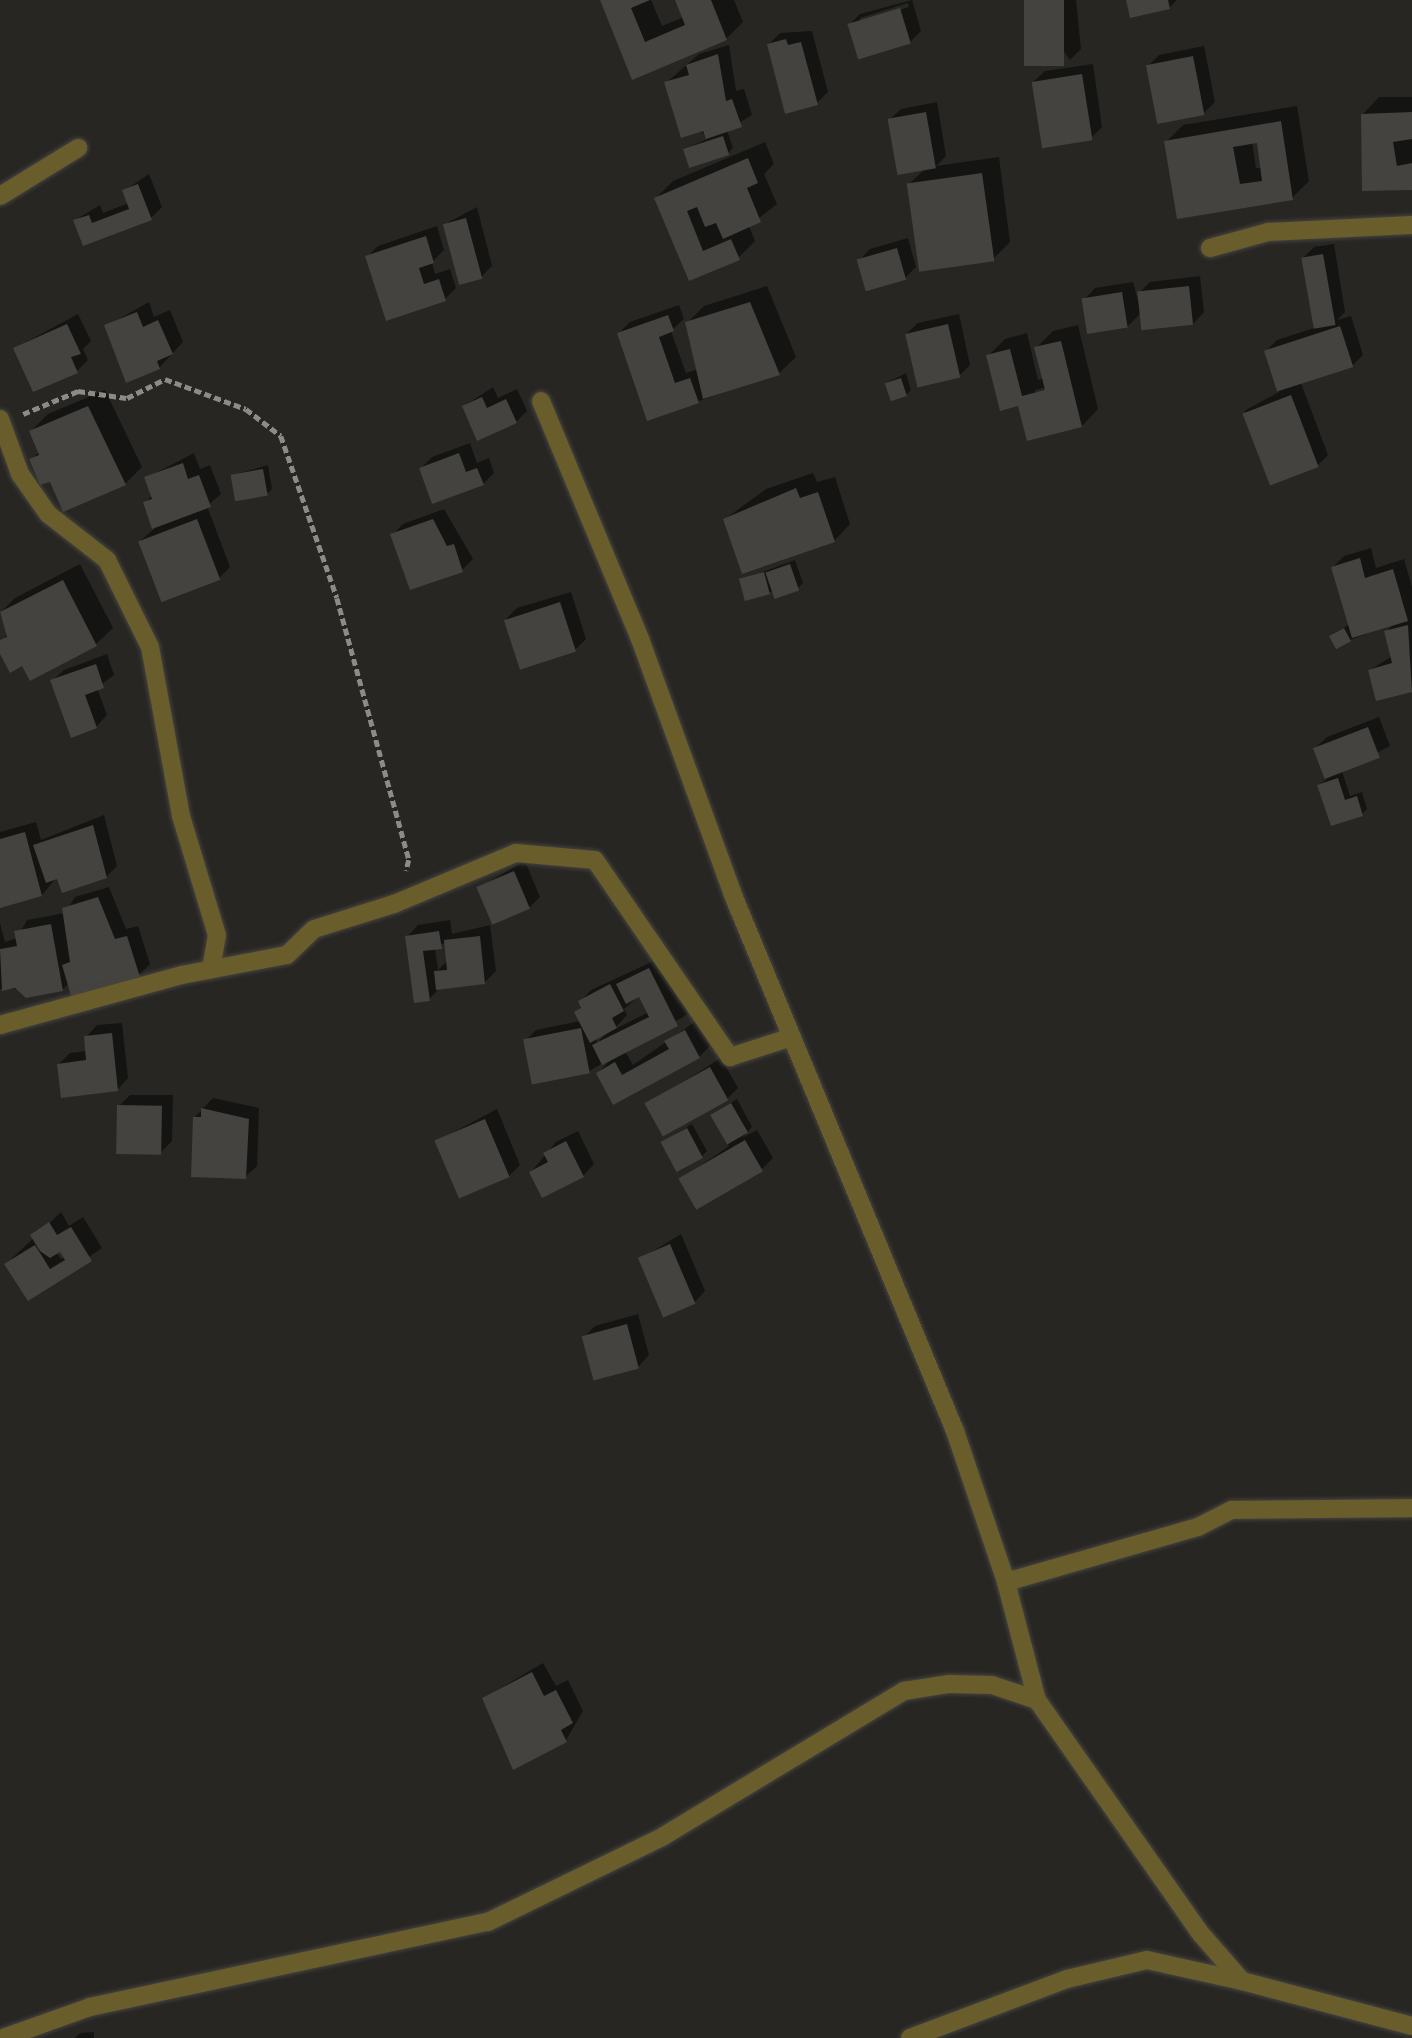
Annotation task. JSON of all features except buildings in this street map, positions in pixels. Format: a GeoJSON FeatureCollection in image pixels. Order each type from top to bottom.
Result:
{"type":"FeatureCollection","features":[{"type":"Feature","properties":{"kind":"street"},"geometry":{"type":"LineString","coordinates":[[0,196],[78,148]]}},
{"type":"Feature","properties":{"kind":"street"},"geometry":{"type":"LineString","coordinates":[[1210,248],[1268,232],[1412,225]]}},
{"type":"Feature","properties":{"kind":"street"},"geometry":{"type":"LineString","coordinates":[[541,401],[792,1037],[950,1419],[1006,1583],[1037,1700],[1161,1880],[1242,1981]]}},
{"type":"Feature","properties":{"kind":"street"},"geometry":{"type":"LineString","coordinates":[[1,421],[20,474],[48,514],[107,560],[150,647],[181,816],[217,935],[211,969]]}},
{"type":"Feature","properties":{"kind":"street"},"geometry":{"type":"LineString","coordinates":[[0,1025],[211,969],[287,956],[314,929],[394,904],[516,853],[596,860],[730,1057],[792,1037]]}},
{"type":"Feature","properties":{"kind":"street"},"geometry":{"type":"LineString","coordinates":[[1006,1583],[1198,1527],[1232,1510],[1412,1508]]}},
{"type":"Feature","properties":{"kind":"street"},"geometry":{"type":"LineString","coordinates":[[3,2038],[90,2007],[488,1922],[662,1837],[904,1691],[992,1685],[1037,1700]]}},
{"type":"Feature","properties":{"kind":"street"},"geometry":{"type":"LineString","coordinates":[[910,2038],[1067,1979],[1147,1960],[1242,1981],[1412,2026]]}},
{"type":"Feature","properties":{"kind":"path"},"geometry":{"type":"LineString","coordinates":[[1,421],[78,391],[127,398],[165,379],[246,409],[281,436],[337,598],[409,860],[394,904]]}}]}
